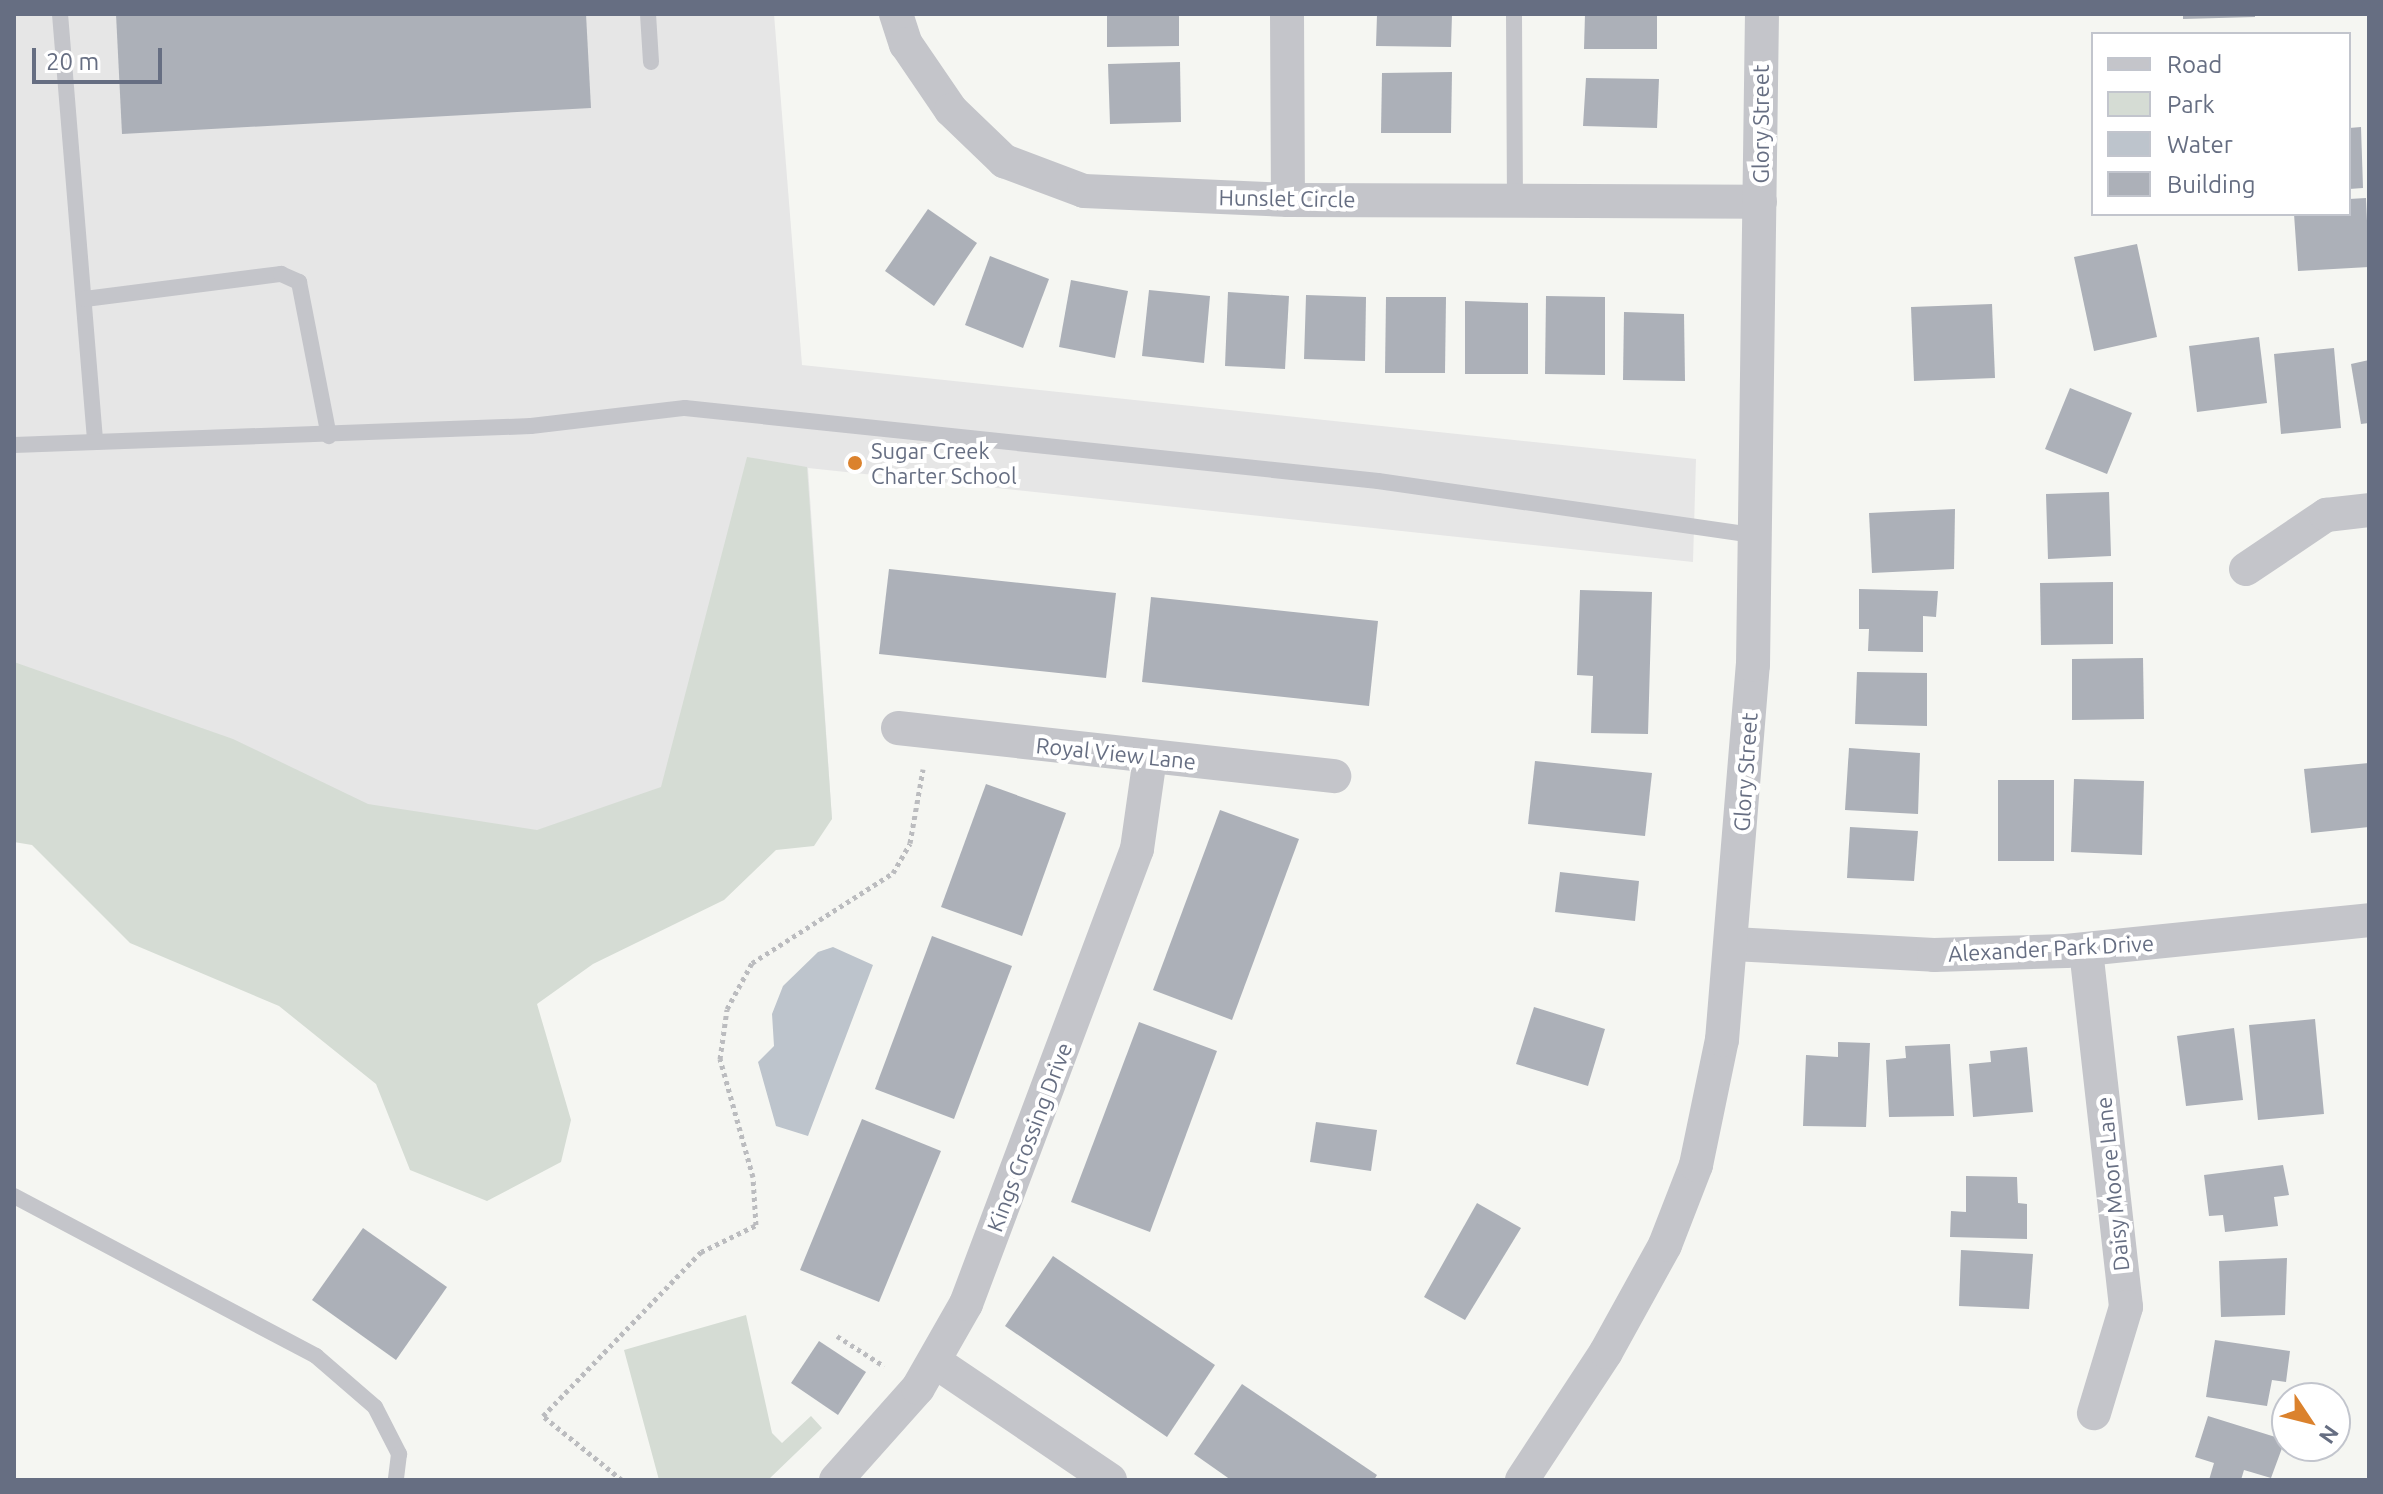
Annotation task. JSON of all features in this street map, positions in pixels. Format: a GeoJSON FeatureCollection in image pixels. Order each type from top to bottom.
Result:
{"type":"FeatureCollection","features":[{"type":"Feature","properties":{"kind":"street","name":"Hunslet Circle"},"geometry":{"type":"LineString","coordinates":[[896,14],[906,44],[951,110],[1004,161],[1084,191],[1288,200],[1515,198],[1760,202]]}},
{"type":"Feature","properties":{"kind":"street"},"geometry":{"type":"LineString","coordinates":[[1287,14],[1288,200]]}},
{"type":"Feature","properties":{"kind":"street","name":"Glory Street"},"geometry":{"type":"LineString","coordinates":[[1522,1480],[1606,1352],[1665,1245],[1696,1165],[1722,1040],[1733,944],[1753,665],[1762,14]]}},
{"type":"Feature","properties":{"kind":"street"},"geometry":{"type":"LineString","coordinates":[[2246,569],[2326,515],[2369,510]]}},
{"type":"Feature","properties":{"kind":"street","name":"Royal View Lane"},"geometry":{"type":"LineString","coordinates":[[898,728],[1334,776]]}},
{"type":"Feature","properties":{"kind":"street","name":"Kings Crossing Drive"},"geometry":{"type":"LineString","coordinates":[[836,1480],[893,1422],[937,1363],[966,1304],[1137,849],[1150,758]]}},
{"type":"Feature","properties":{"kind":"street","name":"Alexander Park Drive"},"geometry":{"type":"LineString","coordinates":[[1733,944],[1934,955],[2086,950],[2369,920]]}},
{"type":"Feature","properties":{"kind":"street","name":"Daisy Moore Lane"},"geometry":{"type":"LineString","coordinates":[[2086,950],[2126,1307],[2094,1413]]}},
{"type":"Feature","properties":{"kind":"street"},"geometry":{"type":"LineString","coordinates":[[937,1363],[1110,1480]]}},
{"type":"Feature","properties":{"kind":"lane"},"geometry":{"type":"LineString","coordinates":[[60,14],[95,441]]}},
{"type":"Feature","properties":{"kind":"lane"},"geometry":{"type":"LineString","coordinates":[[648,14],[651,62]]}},
{"type":"Feature","properties":{"kind":"lane"},"geometry":{"type":"LineString","coordinates":[[1514,14],[1515,198]]}},
{"type":"Feature","properties":{"kind":"lane"},"geometry":{"type":"LineString","coordinates":[[85,299],[281,274],[299,282],[310,317],[329,436]]}},
{"type":"Feature","properties":{"kind":"lane"},"geometry":{"type":"LineString","coordinates":[[14,445],[329,436],[531,426],[685,408],[1378,481],[1755,535]]}},
{"type":"Feature","properties":{"kind":"lane"},"geometry":{"type":"LineString","coordinates":[[14,1196],[316,1356],[375,1407],[399,1454],[396,1480]]}},
{"type":"Feature","properties":{"kind":"path"},"geometry":{"type":"LineString","coordinates":[[622,1480],[543,1416],[701,1252],[756,1225],[753,1177],[720,1059],[727,1009],[752,963],[882,883],[901,864],[925,760]]}},
{"type":"Feature","properties":{"kind":"path"},"geometry":{"type":"LineString","coordinates":[[837,1336],[895,1373]]}},
{"type":"Feature","properties":{"kind":"shaded area","name":"Sugar Creek Charter School"},"geometry":{"type":"Polygon","coordinates":[[[14,14],[774,14],[802,365],[1696,459],[1693,562],[808,468],[832,819],[579,912],[14,737],[14,14]]]}},
{"type":"Feature","properties":{"kind":"green space"},"geometry":{"type":"Polygon","coordinates":[[[747,457],[807,467],[832,819],[814,846],[776,850],[724,900],[593,964],[537,1004],[571,1120],[561,1162],[487,1201],[410,1170],[376,1084],[279,1006],[130,943],[32,845],[14,842],[14,662],[233,739],[368,804],[537,830],[661,787],[747,457]]]}},
{"type":"Feature","properties":{"kind":"green space"},"geometry":{"type":"Polygon","coordinates":[[[746,1315],[772,1433],[782,1443],[811,1416],[822,1428],[769,1479],[659,1480],[624,1350],[746,1315]]]}},
{"type":"Feature","properties":{"kind":"water"},"geometry":{"type":"Polygon","coordinates":[[[833,947],[873,965],[808,1136],[776,1126],[758,1062],[774,1046],[772,1014],[783,986],[818,952],[833,947]]]}},
{"type":"Feature","properties":{"kind":"building"},"geometry":{"type":"Polygon","coordinates":[[[116,14],[586,14],[591,108],[122,134],[116,14]]]}},
{"type":"Feature","properties":{"kind":"building"},"geometry":{"type":"Polygon","coordinates":[[[1107,14],[1179,14],[1179,46],[1107,47],[1107,14]]]}},
{"type":"Feature","properties":{"kind":"building"},"geometry":{"type":"Polygon","coordinates":[[[1377,14],[1452,14],[1451,47],[1376,46],[1377,14]]]}},
{"type":"Feature","properties":{"kind":"building"},"geometry":{"type":"Polygon","coordinates":[[[1585,14],[1657,14],[1657,49],[1584,49],[1585,14]]]}},
{"type":"Feature","properties":{"kind":"building"},"geometry":{"type":"Polygon","coordinates":[[[2183,14],[2255,14],[2255,17],[2183,19],[2183,14]]]}},
{"type":"Feature","properties":{"kind":"building"},"geometry":{"type":"Polygon","coordinates":[[[1180,62],[1181,122],[1110,124],[1108,64],[1180,62]]]}},
{"type":"Feature","properties":{"kind":"building"},"geometry":{"type":"Polygon","coordinates":[[[1452,72],[1451,133],[1381,133],[1382,73],[1452,72]]]}},
{"type":"Feature","properties":{"kind":"building"},"geometry":{"type":"Polygon","coordinates":[[[1586,78],[1659,79],[1657,128],[1583,126],[1586,78]]]}},
{"type":"Feature","properties":{"kind":"building"},"geometry":{"type":"Polygon","coordinates":[[[2361,127],[2363,188],[2351,189],[2351,128],[2361,127]]]}},
{"type":"Feature","properties":{"kind":"building"},"geometry":{"type":"Polygon","coordinates":[[[2366,198],[2369,267],[2298,271],[2294,216],[2351,216],[2351,199],[2366,198]]]}},
{"type":"Feature","properties":{"kind":"building"},"geometry":{"type":"Polygon","coordinates":[[[928,209],[977,243],[934,306],[885,271],[928,209]]]}},
{"type":"Feature","properties":{"kind":"building"},"geometry":{"type":"Polygon","coordinates":[[[2137,244],[2157,337],[2094,351],[2074,257],[2137,244]]]}},
{"type":"Feature","properties":{"kind":"building"},"geometry":{"type":"Polygon","coordinates":[[[990,256],[1049,279],[1023,348],[965,325],[990,256]]]}},
{"type":"Feature","properties":{"kind":"building"},"geometry":{"type":"Polygon","coordinates":[[[1071,280],[1128,291],[1115,358],[1059,347],[1071,280]]]}},
{"type":"Feature","properties":{"kind":"building"},"geometry":{"type":"Polygon","coordinates":[[[1149,290],[1210,296],[1204,363],[1142,356],[1149,290]]]}},
{"type":"Feature","properties":{"kind":"building"},"geometry":{"type":"Polygon","coordinates":[[[1228,292],[1289,296],[1285,369],[1225,366],[1228,292]]]}},
{"type":"Feature","properties":{"kind":"building"},"geometry":{"type":"Polygon","coordinates":[[[1306,295],[1366,297],[1365,361],[1304,359],[1306,295]]]}},
{"type":"Feature","properties":{"kind":"building"},"geometry":{"type":"Polygon","coordinates":[[[1546,296],[1605,297],[1605,375],[1545,374],[1546,296]]]}},
{"type":"Feature","properties":{"kind":"building"},"geometry":{"type":"Polygon","coordinates":[[[1386,297],[1446,297],[1445,373],[1385,373],[1386,297]]]}},
{"type":"Feature","properties":{"kind":"building"},"geometry":{"type":"Polygon","coordinates":[[[1465,301],[1528,303],[1528,374],[1465,374],[1465,301]]]}},
{"type":"Feature","properties":{"kind":"building"},"geometry":{"type":"Polygon","coordinates":[[[1992,304],[1995,378],[1914,381],[1911,307],[1992,304]]]}},
{"type":"Feature","properties":{"kind":"building"},"geometry":{"type":"Polygon","coordinates":[[[1624,312],[1684,314],[1685,381],[1623,380],[1624,312]]]}},
{"type":"Feature","properties":{"kind":"building"},"geometry":{"type":"Polygon","coordinates":[[[2259,337],[2267,403],[2197,412],[2189,346],[2259,337]]]}},
{"type":"Feature","properties":{"kind":"building"},"geometry":{"type":"Polygon","coordinates":[[[2334,348],[2341,428],[2281,434],[2274,354],[2334,348]]]}},
{"type":"Feature","properties":{"kind":"building"},"geometry":{"type":"Polygon","coordinates":[[[2369,360],[2369,423],[2361,424],[2351,364],[2369,360]]]}},
{"type":"Feature","properties":{"kind":"building"},"geometry":{"type":"Polygon","coordinates":[[[2070,388],[2132,413],[2107,474],[2045,449],[2070,388]]]}},
{"type":"Feature","properties":{"kind":"building"},"geometry":{"type":"Polygon","coordinates":[[[2109,492],[2111,556],[2048,559],[2046,494],[2109,492]]]}},
{"type":"Feature","properties":{"kind":"building"},"geometry":{"type":"Polygon","coordinates":[[[1955,509],[1954,569],[1872,573],[1869,513],[1955,509]]]}},
{"type":"Feature","properties":{"kind":"building"},"geometry":{"type":"Polygon","coordinates":[[[889,569],[1116,593],[1106,678],[879,654],[889,569]]]}},
{"type":"Feature","properties":{"kind":"building"},"geometry":{"type":"Polygon","coordinates":[[[2113,582],[2113,644],[2041,645],[2040,583],[2113,582]]]}},
{"type":"Feature","properties":{"kind":"building"},"geometry":{"type":"Polygon","coordinates":[[[1859,589],[1938,591],[1936,617],[1923,616],[1923,652],[1868,651],[1869,629],[1859,629],[1859,589]]]}},
{"type":"Feature","properties":{"kind":"building"},"geometry":{"type":"Polygon","coordinates":[[[1580,590],[1652,592],[1648,734],[1591,733],[1593,676],[1577,675],[1580,590]]]}},
{"type":"Feature","properties":{"kind":"building"},"geometry":{"type":"Polygon","coordinates":[[[1151,597],[1378,621],[1369,706],[1142,682],[1151,597]]]}},
{"type":"Feature","properties":{"kind":"building"},"geometry":{"type":"Polygon","coordinates":[[[2143,658],[2144,719],[2072,720],[2072,659],[2143,658]]]}},
{"type":"Feature","properties":{"kind":"building"},"geometry":{"type":"Polygon","coordinates":[[[1857,672],[1927,673],[1927,726],[1855,724],[1857,672]]]}},
{"type":"Feature","properties":{"kind":"building"},"geometry":{"type":"Polygon","coordinates":[[[1849,748],[1920,753],[1918,814],[1845,810],[1849,748]]]}},
{"type":"Feature","properties":{"kind":"building"},"geometry":{"type":"Polygon","coordinates":[[[1535,761],[1652,773],[1645,836],[1528,824],[1535,761]]]}},
{"type":"Feature","properties":{"kind":"building"},"geometry":{"type":"Polygon","coordinates":[[[2369,763],[2369,827],[2311,833],[2304,769],[2369,763]]]}},
{"type":"Feature","properties":{"kind":"building"},"geometry":{"type":"Polygon","coordinates":[[[2074,779],[2144,781],[2142,855],[2071,852],[2074,779]]]}},
{"type":"Feature","properties":{"kind":"building"},"geometry":{"type":"Polygon","coordinates":[[[1998,780],[2054,780],[2054,861],[1998,861],[1998,780]]]}},
{"type":"Feature","properties":{"kind":"building"},"geometry":{"type":"Polygon","coordinates":[[[986,784],[1066,813],[1022,936],[941,907],[986,784]]]}},
{"type":"Feature","properties":{"kind":"building"},"geometry":{"type":"Polygon","coordinates":[[[1220,810],[1299,839],[1232,1020],[1153,990],[1220,810]]]}},
{"type":"Feature","properties":{"kind":"building"},"geometry":{"type":"Polygon","coordinates":[[[1850,827],[1918,831],[1914,881],[1847,878],[1850,827]]]}},
{"type":"Feature","properties":{"kind":"building"},"geometry":{"type":"Polygon","coordinates":[[[1560,872],[1639,881],[1635,921],[1555,912],[1560,872]]]}},
{"type":"Feature","properties":{"kind":"building"},"geometry":{"type":"Polygon","coordinates":[[[932,936],[1012,966],[954,1119],[875,1089],[932,936]]]}},
{"type":"Feature","properties":{"kind":"building"},"geometry":{"type":"Polygon","coordinates":[[[1534,1007],[1605,1029],[1588,1086],[1516,1064],[1534,1007]]]}},
{"type":"Feature","properties":{"kind":"building"},"geometry":{"type":"Polygon","coordinates":[[[2315,1019],[2324,1114],[2258,1120],[2249,1025],[2315,1019]]]}},
{"type":"Feature","properties":{"kind":"building"},"geometry":{"type":"Polygon","coordinates":[[[1139,1022],[1217,1051],[1150,1232],[1071,1202],[1139,1022]]]}},
{"type":"Feature","properties":{"kind":"building"},"geometry":{"type":"Polygon","coordinates":[[[2234,1028],[2243,1100],[2186,1106],[2177,1036],[2234,1028]]]}},
{"type":"Feature","properties":{"kind":"building"},"geometry":{"type":"Polygon","coordinates":[[[1838,1042],[1870,1043],[1866,1127],[1803,1126],[1806,1055],[1838,1057],[1838,1042]]]}},
{"type":"Feature","properties":{"kind":"building"},"geometry":{"type":"Polygon","coordinates":[[[1950,1044],[1954,1116],[1889,1117],[1886,1060],[1906,1058],[1905,1046],[1950,1044]]]}},
{"type":"Feature","properties":{"kind":"building"},"geometry":{"type":"Polygon","coordinates":[[[2027,1047],[2033,1112],[1973,1117],[1969,1064],[1991,1062],[1990,1051],[2027,1047]]]}},
{"type":"Feature","properties":{"kind":"building"},"geometry":{"type":"Polygon","coordinates":[[[862,1119],[941,1151],[879,1302],[800,1270],[862,1119]]]}},
{"type":"Feature","properties":{"kind":"building"},"geometry":{"type":"Polygon","coordinates":[[[1316,1122],[1377,1130],[1371,1171],[1310,1162],[1316,1122]]]}},
{"type":"Feature","properties":{"kind":"building"},"geometry":{"type":"Polygon","coordinates":[[[2283,1165],[2289,1195],[2274,1197],[2278,1226],[2225,1232],[2223,1215],[2209,1216],[2204,1175],[2283,1165]]]}},
{"type":"Feature","properties":{"kind":"building"},"geometry":{"type":"Polygon","coordinates":[[[1966,1176],[2017,1177],[2018,1203],[2027,1204],[2027,1239],[1950,1237],[1951,1211],[1966,1212],[1966,1176]]]}},
{"type":"Feature","properties":{"kind":"building"},"geometry":{"type":"Polygon","coordinates":[[[1477,1203],[1521,1228],[1465,1320],[1424,1297],[1477,1203]]]}},
{"type":"Feature","properties":{"kind":"building"},"geometry":{"type":"Polygon","coordinates":[[[363,1228],[447,1287],[396,1360],[312,1300],[363,1228]]]}},
{"type":"Feature","properties":{"kind":"building"},"geometry":{"type":"Polygon","coordinates":[[[1961,1250],[2033,1254],[2029,1309],[1959,1306],[1961,1250]]]}},
{"type":"Feature","properties":{"kind":"building"},"geometry":{"type":"Polygon","coordinates":[[[1053,1256],[1215,1365],[1167,1437],[1005,1326],[1053,1256]]]}},
{"type":"Feature","properties":{"kind":"building"},"geometry":{"type":"Polygon","coordinates":[[[2287,1258],[2285,1315],[2221,1317],[2219,1261],[2287,1258]]]}},
{"type":"Feature","properties":{"kind":"building"},"geometry":{"type":"Polygon","coordinates":[[[2215,1340],[2290,1351],[2286,1382],[2272,1380],[2267,1406],[2206,1397],[2215,1340]]]}},
{"type":"Feature","properties":{"kind":"building"},"geometry":{"type":"Polygon","coordinates":[[[819,1341],[866,1372],[838,1415],[791,1383],[819,1341]]]}},
{"type":"Feature","properties":{"kind":"building"},"geometry":{"type":"Polygon","coordinates":[[[1242,1384],[1377,1475],[1374,1480],[1231,1480],[1194,1454],[1242,1384]]]}},
{"type":"Feature","properties":{"kind":"building"},"geometry":{"type":"Polygon","coordinates":[[[2208,1416],[2271,1436],[2271,1462],[2277,1462],[2271,1478],[2244,1470],[2241,1480],[2209,1480],[2214,1463],[2195,1457],[2208,1416]]]}},
{"type":"Feature","properties":{"kind":"place","name":"Sugar Creek Charter School"},"geometry":{"type":"Point","coordinates":[855,463]}}]}
